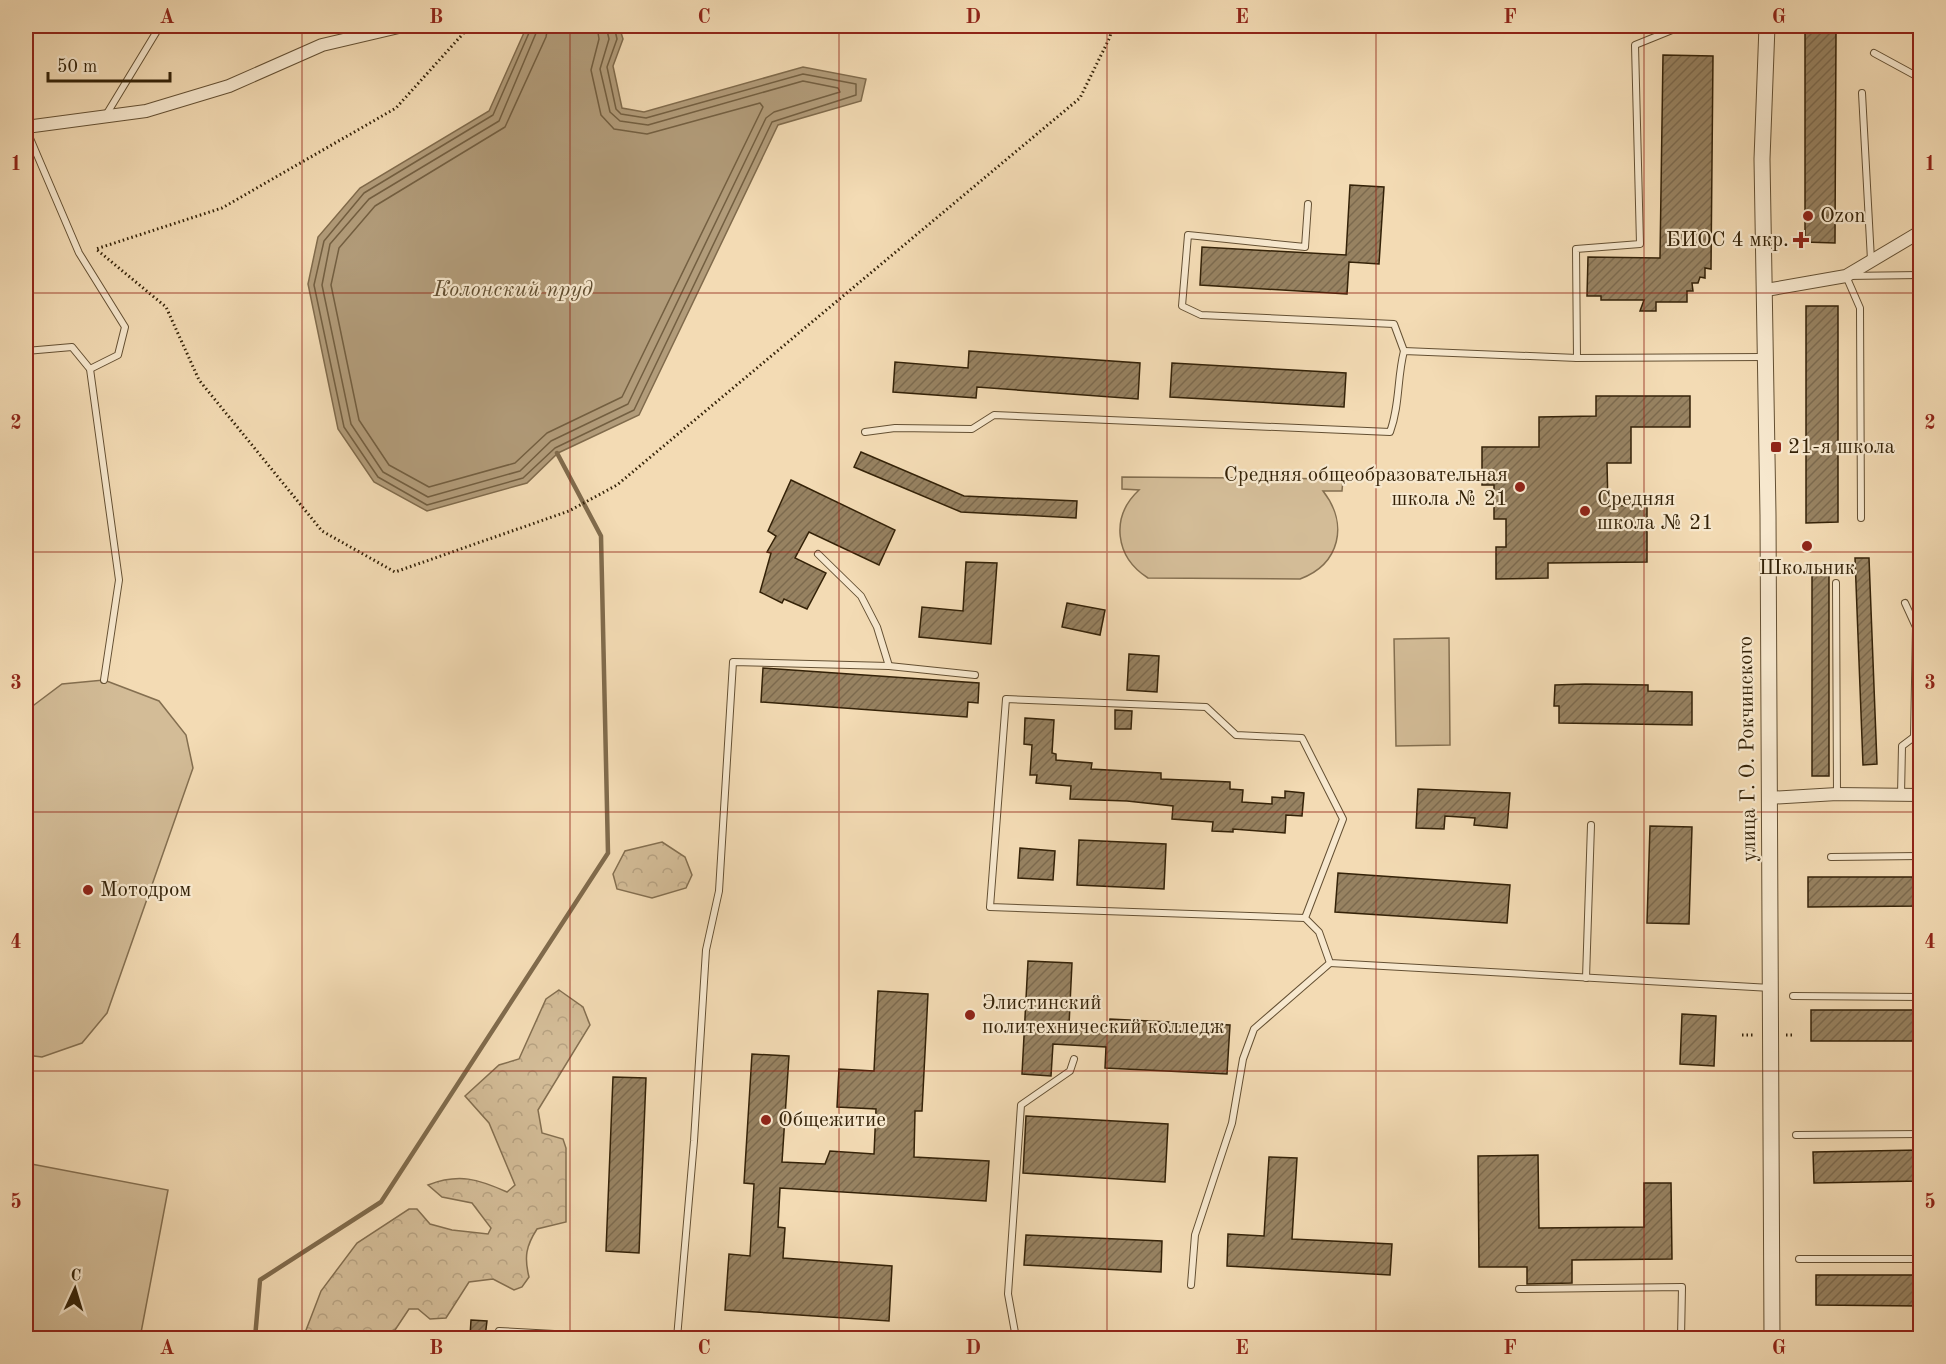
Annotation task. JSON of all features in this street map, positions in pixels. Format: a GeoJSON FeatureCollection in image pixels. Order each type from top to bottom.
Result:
{"type":"FeatureCollection","features":[{"type":"Feature","properties":{"kind":"street"},"geometry":{"type":"LineString","coordinates":[[26,128],[146,111],[229,87],[322,45],[403,26]]}},
{"type":"Feature","properties":{"kind":"street","name":"улица Г. О. Рокчинского"},"geometry":{"type":"LineString","coordinates":[[1767,26],[1762,159],[1766,290],[1764,357],[1768,526],[1772,988],[1772,1338]]}},
{"type":"Feature","properties":{"kind":"street"},"geometry":{"type":"LineString","coordinates":[[1766,290],[1846,276],[1920,232]]}},
{"type":"Feature","properties":{"kind":"street"},"geometry":{"type":"LineString","coordinates":[[1769,798],[1837,794],[1920,795]]}},
{"type":"Feature","properties":{"kind":"lane"},"geometry":{"type":"LineString","coordinates":[[105,115],[160,26]]}},
{"type":"Feature","properties":{"kind":"lane"},"geometry":{"type":"LineString","coordinates":[[1589,26],[1679,27]]}},
{"type":"Feature","properties":{"kind":"lane"},"geometry":{"type":"LineString","coordinates":[[1577,358],[1576,249],[1640,244],[1635,45],[1679,27]]}},
{"type":"Feature","properties":{"kind":"lane"},"geometry":{"type":"LineString","coordinates":[[1874,53],[1920,78]]}},
{"type":"Feature","properties":{"kind":"lane"},"geometry":{"type":"LineString","coordinates":[[1862,93],[1871,261]]}},
{"type":"Feature","properties":{"kind":"lane"},"geometry":{"type":"LineString","coordinates":[[26,128],[80,253],[125,327],[118,355],[90,369]]}},
{"type":"Feature","properties":{"kind":"lane"},"geometry":{"type":"LineString","coordinates":[[865,432],[895,428],[972,429],[994,415],[1390,432],[1397,412],[1399,370],[1404,351],[1394,324],[1201,315],[1182,306],[1188,235],[1305,247],[1308,204]]}},
{"type":"Feature","properties":{"kind":"lane"},"geometry":{"type":"LineString","coordinates":[[1861,518],[1860,308],[1846,276],[1920,275]]}},
{"type":"Feature","properties":{"kind":"lane"},"geometry":{"type":"LineString","coordinates":[[26,351],[72,347],[90,369],[119,580],[104,680]]}},
{"type":"Feature","properties":{"kind":"lane"},"geometry":{"type":"LineString","coordinates":[[1404,351],[1577,358],[1764,357]]}},
{"type":"Feature","properties":{"kind":"lane"},"geometry":{"type":"LineString","coordinates":[[818,554],[861,596],[877,627],[889,666]]}},
{"type":"Feature","properties":{"kind":"lane"},"geometry":{"type":"LineString","coordinates":[[1836,583],[1837,794]]}},
{"type":"Feature","properties":{"kind":"lane"},"geometry":{"type":"LineString","coordinates":[[1901,795],[1902,746],[1914,737],[1916,627],[1905,603]]}},
{"type":"Feature","properties":{"kind":"lane"},"geometry":{"type":"LineString","coordinates":[[677,1338],[694,1141],[706,950],[719,891],[734,662],[889,666],[975,675]]}},
{"type":"Feature","properties":{"kind":"lane"},"geometry":{"type":"LineString","coordinates":[[1305,918],[1343,819],[1302,738],[1236,735],[1206,707],[1006,699],[990,907],[1305,918],[1319,932],[1330,963]]}},
{"type":"Feature","properties":{"kind":"lane"},"geometry":{"type":"LineString","coordinates":[[1586,978],[1591,825]]}},
{"type":"Feature","properties":{"kind":"lane"},"geometry":{"type":"LineString","coordinates":[[1831,857],[1920,856]]}},
{"type":"Feature","properties":{"kind":"lane"},"geometry":{"type":"LineString","coordinates":[[1191,1285],[1195,1235],[1232,1123],[1243,1059],[1254,1029],[1330,963],[1772,988]]}},
{"type":"Feature","properties":{"kind":"lane"},"geometry":{"type":"LineString","coordinates":[[1793,996],[1920,997]]}},
{"type":"Feature","properties":{"kind":"lane"},"geometry":{"type":"LineString","coordinates":[[1016,1338],[1008,1294],[1021,1105],[1070,1071],[1074,1059]]}},
{"type":"Feature","properties":{"kind":"lane"},"geometry":{"type":"LineString","coordinates":[[1796,1134],[1920,1134]]}},
{"type":"Feature","properties":{"kind":"lane"},"geometry":{"type":"LineString","coordinates":[[1799,1259],[1920,1259]]}},
{"type":"Feature","properties":{"kind":"lane"},"geometry":{"type":"LineString","coordinates":[[1519,1289],[1682,1287],[1681,1338]]}},
{"type":"Feature","properties":{"kind":"lane"},"geometry":{"type":"LineString","coordinates":[[499,1331],[629,1338]]}},
{"type":"Feature","properties":{"kind":"path"},"geometry":{"type":"LineString","coordinates":[[470,26],[396,108],[222,208],[96,249],[166,307],[199,380],[322,531],[395,572],[569,511],[617,485],[1080,98],[1110,37],[1112,26]]}},
{"type":"Feature","properties":{"kind":"green space"},"geometry":{"type":"Polygon","coordinates":[[[1122,477],[1343,479],[1342,491],[1323,491],[1336,517],[1338,529],[1336,542],[1324,564],[1300,579],[1148,578],[1137,569],[1123,548],[1120,524],[1130,501],[1139,490],[1122,489],[1122,477]]]}},
{"type":"Feature","properties":{"kind":"green space"},"geometry":{"type":"Polygon","coordinates":[[[1449,638],[1450,745],[1396,746],[1394,639],[1449,638]]]}},
{"type":"Feature","properties":{"kind":"green space","name":"Мотодром"},"geometry":{"type":"Polygon","coordinates":[[[104,680],[159,701],[186,735],[193,768],[107,1013],[82,1043],[42,1057],[26,1055],[26,711],[62,684],[104,680]]]}},
{"type":"Feature","properties":{"kind":"green space"},"geometry":{"type":"Polygon","coordinates":[[[662,842],[685,857],[692,875],[686,888],[652,898],[617,889],[613,874],[625,851],[662,842]]]}},
{"type":"Feature","properties":{"kind":"green space"},"geometry":{"type":"Polygon","coordinates":[[[559,990],[583,1007],[590,1025],[538,1110],[542,1133],[563,1139],[566,1148],[566,1222],[537,1229],[527,1252],[529,1277],[522,1287],[514,1290],[493,1279],[469,1282],[446,1318],[430,1319],[418,1309],[409,1309],[395,1330],[361,1338],[303,1338],[321,1291],[357,1243],[409,1209],[417,1209],[430,1224],[452,1230],[488,1234],[491,1228],[472,1203],[442,1197],[428,1185],[449,1179],[468,1179],[507,1192],[515,1185],[489,1123],[465,1096],[499,1065],[519,1059],[546,999],[559,990]]]}},
{"type":"Feature","properties":{"kind":"green space"},"geometry":{"type":"Polygon","coordinates":[[[26,1163],[168,1190],[140,1338],[26,1338],[26,1163]]]}},
{"type":"Feature","properties":{"kind":"water","name":"Колонский пруд"},"geometry":{"type":"Polygon","coordinates":[[[527,26],[619,26],[623,39],[613,66],[622,108],[644,112],[803,67],[866,79],[861,101],[778,125],[639,415],[558,453],[527,483],[427,511],[374,482],[338,429],[308,284],[318,237],[360,188],[489,111],[527,26]]]}},
{"type":"Feature","properties":{"kind":"building"},"geometry":{"type":"Polygon","coordinates":[[[1805,33],[1836,33],[1835,243],[1805,242],[1805,33]]]}},
{"type":"Feature","properties":{"kind":"building"},"geometry":{"type":"Polygon","coordinates":[[[1663,55],[1713,56],[1711,269],[1705,268],[1705,278],[1700,277],[1698,283],[1692,283],[1693,291],[1687,291],[1687,302],[1656,302],[1656,311],[1640,311],[1644,300],[1601,300],[1601,296],[1587,296],[1588,257],[1660,258],[1663,55]]]}},
{"type":"Feature","properties":{"kind":"building"},"geometry":{"type":"Polygon","coordinates":[[[1350,185],[1384,187],[1379,264],[1349,262],[1347,294],[1200,285],[1202,247],[1346,255],[1350,185]]]}},
{"type":"Feature","properties":{"kind":"building"},"geometry":{"type":"Polygon","coordinates":[[[1806,306],[1838,306],[1838,522],[1806,523],[1806,306]]]}},
{"type":"Feature","properties":{"kind":"building"},"geometry":{"type":"Polygon","coordinates":[[[969,351],[1140,363],[1138,399],[977,387],[976,398],[893,392],[895,362],[968,368],[969,351]]]}},
{"type":"Feature","properties":{"kind":"building"},"geometry":{"type":"Polygon","coordinates":[[[1172,363],[1346,373],[1344,407],[1170,397],[1172,363]]]}},
{"type":"Feature","properties":{"kind":"building","name":"Средняя общеобразовательная школа № 21"},"geometry":{"type":"Polygon","coordinates":[[[1596,396],[1690,396],[1690,427],[1631,427],[1631,463],[1607,463],[1608,506],[1647,505],[1647,562],[1548,563],[1548,578],[1496,579],[1496,547],[1506,547],[1506,519],[1494,519],[1494,485],[1482,485],[1482,447],[1539,447],[1539,417],[1596,416],[1596,396]]]}},
{"type":"Feature","properties":{"kind":"building"},"geometry":{"type":"Polygon","coordinates":[[[861,452],[964,496],[1077,501],[1076,518],[961,512],[854,467],[861,452]]]}},
{"type":"Feature","properties":{"kind":"building"},"geometry":{"type":"Polygon","coordinates":[[[791,480],[895,530],[879,565],[809,532],[795,558],[826,573],[807,609],[784,599],[782,603],[760,592],[771,553],[767,552],[776,536],[768,531],[791,480]]]}},
{"type":"Feature","properties":{"kind":"building"},"geometry":{"type":"Polygon","coordinates":[[[1855,558],[1869,558],[1877,764],[1863,765],[1855,558]]]}},
{"type":"Feature","properties":{"kind":"building"},"geometry":{"type":"Polygon","coordinates":[[[966,562],[997,563],[991,644],[919,637],[922,607],[963,611],[966,562]]]}},
{"type":"Feature","properties":{"kind":"building"},"geometry":{"type":"Polygon","coordinates":[[[1812,575],[1829,575],[1829,776],[1812,776],[1812,575]]]}},
{"type":"Feature","properties":{"kind":"building"},"geometry":{"type":"Polygon","coordinates":[[[1067,603],[1105,610],[1100,635],[1062,627],[1067,603]]]}},
{"type":"Feature","properties":{"kind":"building"},"geometry":{"type":"Polygon","coordinates":[[[1129,654],[1159,656],[1157,692],[1127,690],[1129,654]]]}},
{"type":"Feature","properties":{"kind":"building"},"geometry":{"type":"Polygon","coordinates":[[[763,668],[979,683],[978,703],[968,702],[967,717],[761,702],[763,668]]]}},
{"type":"Feature","properties":{"kind":"building"},"geometry":{"type":"Polygon","coordinates":[[[1555,685],[1648,685],[1648,691],[1692,692],[1692,725],[1559,723],[1559,706],[1554,706],[1555,685]]]}},
{"type":"Feature","properties":{"kind":"building"},"geometry":{"type":"Polygon","coordinates":[[[1115,710],[1132,711],[1131,729],[1115,729],[1115,710]]]}},
{"type":"Feature","properties":{"kind":"building"},"geometry":{"type":"Polygon","coordinates":[[[1025,718],[1054,720],[1052,753],[1056,754],[1056,760],[1092,763],[1091,769],[1161,773],[1161,779],[1230,782],[1230,789],[1243,790],[1242,802],[1272,804],[1272,797],[1285,798],[1285,791],[1304,793],[1302,816],[1286,815],[1285,833],[1233,829],[1233,832],[1212,831],[1213,822],[1172,819],[1173,806],[1127,801],[1070,799],[1071,786],[1036,783],[1037,775],[1030,775],[1032,745],[1024,744],[1025,718]]]}},
{"type":"Feature","properties":{"kind":"building"},"geometry":{"type":"Polygon","coordinates":[[[1418,789],[1510,793],[1507,828],[1474,825],[1475,818],[1445,816],[1444,829],[1416,828],[1418,789]]]}},
{"type":"Feature","properties":{"kind":"building"},"geometry":{"type":"Polygon","coordinates":[[[1650,826],[1692,827],[1689,924],[1647,923],[1650,826]]]}},
{"type":"Feature","properties":{"kind":"building"},"geometry":{"type":"Polygon","coordinates":[[[1079,840],[1166,844],[1164,889],[1077,885],[1079,840]]]}},
{"type":"Feature","properties":{"kind":"building"},"geometry":{"type":"Polygon","coordinates":[[[1020,848],[1055,851],[1053,880],[1018,878],[1020,848]]]}},
{"type":"Feature","properties":{"kind":"building"},"geometry":{"type":"Polygon","coordinates":[[[1338,873],[1510,885],[1507,923],[1335,912],[1338,873]]]}},
{"type":"Feature","properties":{"kind":"building"},"geometry":{"type":"Polygon","coordinates":[[[1808,877],[1920,877],[1920,906],[1808,907],[1808,877]]]}},
{"type":"Feature","properties":{"kind":"building"},"geometry":{"type":"Polygon","coordinates":[[[1028,961],[1072,963],[1069,1025],[1109,1027],[1110,1019],[1230,1025],[1227,1074],[1105,1068],[1106,1047],[1053,1044],[1051,1076],[1022,1074],[1028,961]]]}},
{"type":"Feature","properties":{"kind":"building"},"geometry":{"type":"Polygon","coordinates":[[[878,991],[928,994],[922,1111],[915,1111],[914,1157],[989,1161],[986,1201],[780,1188],[778,1227],[785,1228],[783,1258],[892,1266],[889,1321],[725,1310],[729,1254],[750,1256],[754,1184],[744,1183],[752,1054],[789,1056],[782,1162],[825,1164],[830,1151],[874,1154],[876,1109],[837,1107],[839,1069],[874,1071],[878,991]]]}},
{"type":"Feature","properties":{"kind":"building"},"geometry":{"type":"Polygon","coordinates":[[[1811,1010],[1920,1010],[1920,1041],[1811,1041],[1811,1010]]]}},
{"type":"Feature","properties":{"kind":"building"},"geometry":{"type":"Polygon","coordinates":[[[1682,1014],[1716,1016],[1714,1066],[1680,1064],[1682,1014]]]}},
{"type":"Feature","properties":{"kind":"building"},"geometry":{"type":"Polygon","coordinates":[[[613,1077],[646,1078],[639,1253],[606,1251],[613,1077]]]}},
{"type":"Feature","properties":{"kind":"building"},"geometry":{"type":"Polygon","coordinates":[[[1026,1116],[1168,1124],[1165,1182],[1023,1173],[1026,1116]]]}},
{"type":"Feature","properties":{"kind":"building"},"geometry":{"type":"Polygon","coordinates":[[[1920,1150],[1920,1181],[1814,1183],[1813,1152],[1920,1150]]]}},
{"type":"Feature","properties":{"kind":"building"},"geometry":{"type":"Polygon","coordinates":[[[1538,1155],[1539,1228],[1644,1227],[1644,1183],[1671,1183],[1672,1259],[1572,1260],[1572,1283],[1527,1284],[1527,1267],[1479,1267],[1478,1156],[1538,1155]]]}},
{"type":"Feature","properties":{"kind":"building"},"geometry":{"type":"Polygon","coordinates":[[[1269,1157],[1297,1158],[1292,1239],[1392,1244],[1390,1275],[1227,1266],[1228,1234],[1264,1236],[1269,1157]]]}},
{"type":"Feature","properties":{"kind":"building"},"geometry":{"type":"Polygon","coordinates":[[[1026,1235],[1162,1241],[1161,1272],[1024,1265],[1026,1235]]]}},
{"type":"Feature","properties":{"kind":"building"},"geometry":{"type":"Polygon","coordinates":[[[1816,1275],[1920,1275],[1920,1306],[1816,1305],[1816,1275]]]}},
{"type":"Feature","properties":{"kind":"building"},"geometry":{"type":"Polygon","coordinates":[[[471,1320],[487,1321],[485,1337],[470,1336],[471,1320]]]}},
{"type":"Feature","properties":{"kind":"waterway"},"geometry":{"type":"LineString","coordinates":[[255,1338],[260,1280],[381,1202],[608,853],[601,536],[557,453]]}},
{"type":"Feature","properties":{"kind":"place","name":"Ozon"},"geometry":{"type":"Point","coordinates":[1808,216]}},
{"type":"Feature","properties":{"kind":"place","name":"БИОС 4 мкр."},"geometry":{"type":"Point","coordinates":[1801,240]}},
{"type":"Feature","properties":{"kind":"place","name":"21-я школа"},"geometry":{"type":"Point","coordinates":[1776,447]}},
{"type":"Feature","properties":{"kind":"place","name":"Средняя общеобразовательная школа № 21"},"geometry":{"type":"Point","coordinates":[1520,487]}},
{"type":"Feature","properties":{"kind":"place","name":"Средняя школа № 21"},"geometry":{"type":"Point","coordinates":[1585,511]}},
{"type":"Feature","properties":{"kind":"place","name":"Школьник"},"geometry":{"type":"Point","coordinates":[1807,546]}},
{"type":"Feature","properties":{"kind":"place","name":"Мотодром"},"geometry":{"type":"Point","coordinates":[88,890]}},
{"type":"Feature","properties":{"kind":"place","name":"Элистинский политехнический колледж"},"geometry":{"type":"Point","coordinates":[970,1015]}},
{"type":"Feature","properties":{"kind":"place","name":"Общежитие"},"geometry":{"type":"Point","coordinates":[766,1120]}}]}
